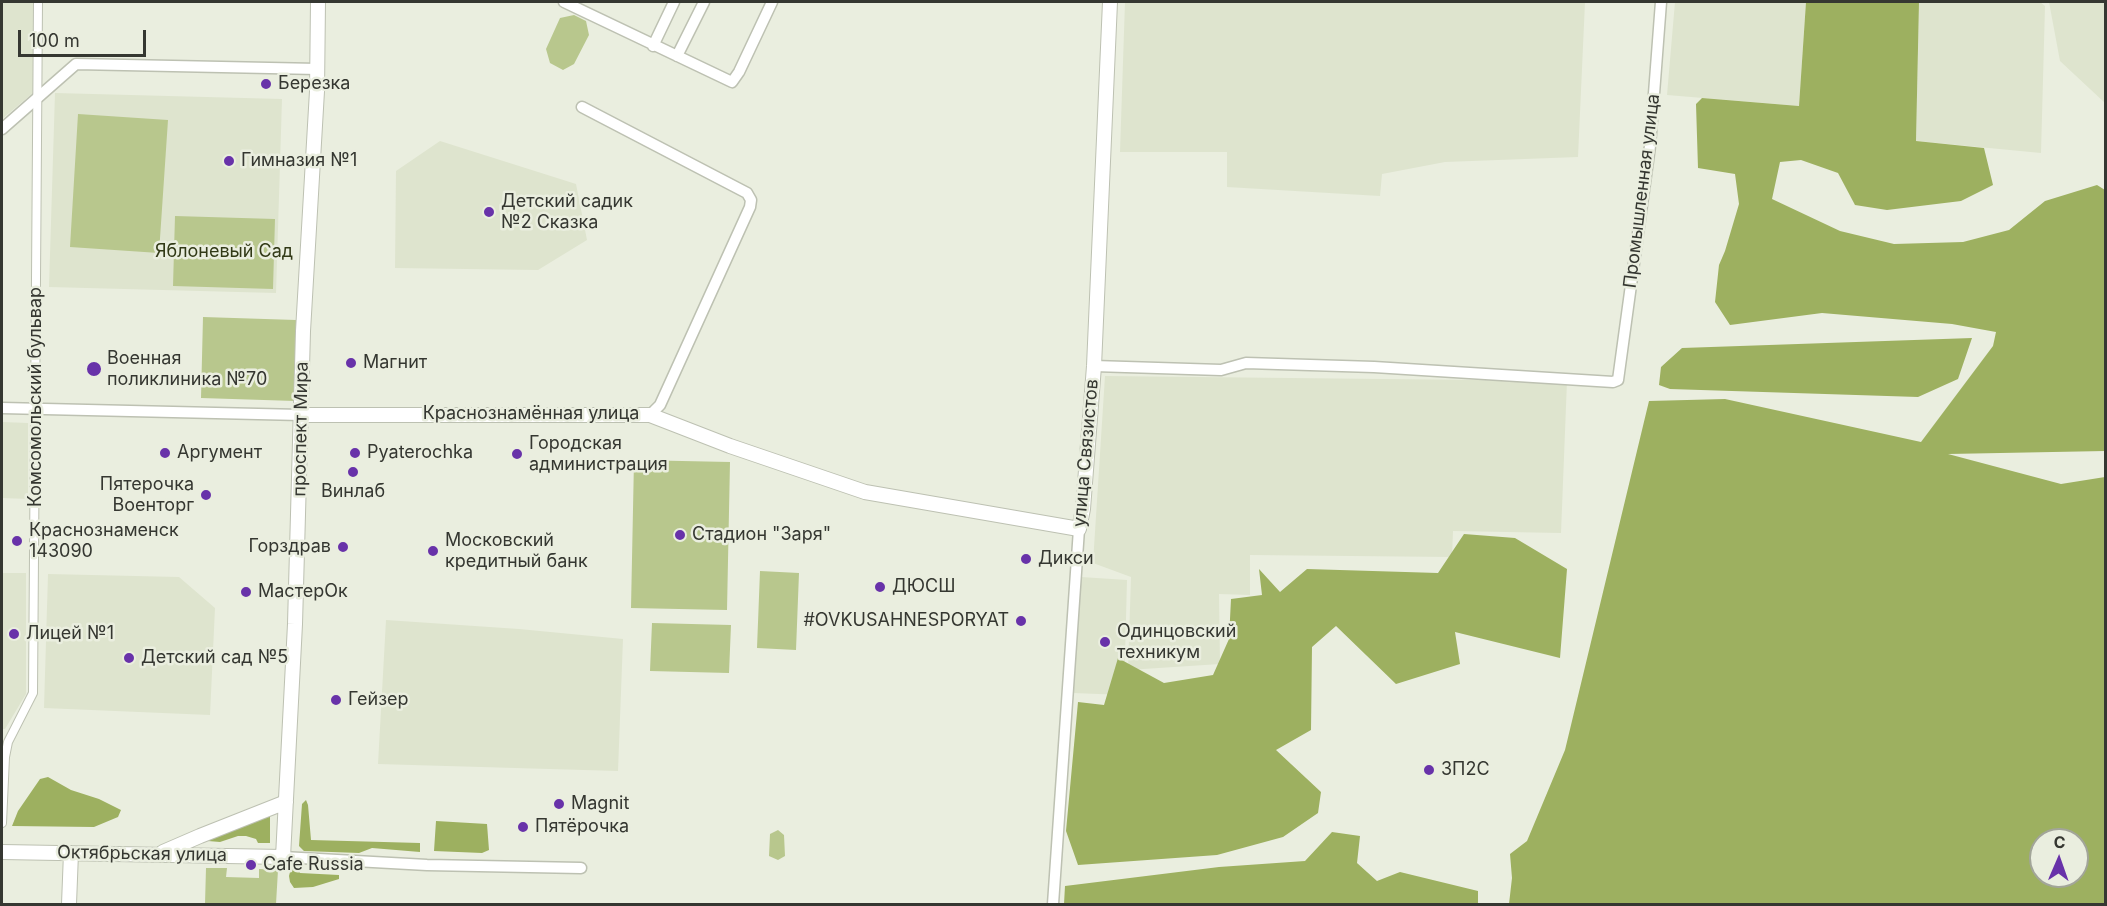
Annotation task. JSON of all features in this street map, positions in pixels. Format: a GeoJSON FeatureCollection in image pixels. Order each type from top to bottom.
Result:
{"type":"FeatureCollection","features":[{"type":"Feature","properties":{"kind":"street","name":"Комсомольский бульвар"},"geometry":{"type":"LineString","coordinates":[[2,823],[4,758],[8,742],[33,693],[38,2]]}},
{"type":"Feature","properties":{"kind":"street","name":"проспект Мира"},"geometry":{"type":"LineString","coordinates":[[283,857],[295,624],[311,69],[318,2]]}},
{"type":"Feature","properties":{"kind":"street"},"geometry":{"type":"LineString","coordinates":[[564,2],[732,82],[772,2]]}},
{"type":"Feature","properties":{"kind":"street"},"geometry":{"type":"LineString","coordinates":[[654,46],[674,2]]}},
{"type":"Feature","properties":{"kind":"street"},"geometry":{"type":"LineString","coordinates":[[677,56],[704,2]]}},
{"type":"Feature","properties":{"kind":"street","name":"улица Связистов"},"geometry":{"type":"LineString","coordinates":[[1053,904],[1079,529],[1083,509],[1094,366],[1110,2]]}},
{"type":"Feature","properties":{"kind":"street","name":"Промышленная улица"},"geometry":{"type":"LineString","coordinates":[[1094,366],[1221,370],[1246,363],[1374,367],[1613,382],[1618,380],[1650,146],[1661,2]]}},
{"type":"Feature","properties":{"kind":"street"},"geometry":{"type":"LineString","coordinates":[[2,129],[76,64],[311,69]]}},
{"type":"Feature","properties":{"kind":"street"},"geometry":{"type":"LineString","coordinates":[[582,106],[747,193],[751,200],[750,207],[660,405],[650,415]]}},
{"type":"Feature","properties":{"kind":"street","name":"Краснознамённая улица"},"geometry":{"type":"LineString","coordinates":[[2,408],[301,415],[650,415],[740,450],[865,492],[1079,529]]}},
{"type":"Feature","properties":{"kind":"street"},"geometry":{"type":"LineString","coordinates":[[159,854],[286,802]]}},
{"type":"Feature","properties":{"kind":"street"},"geometry":{"type":"LineString","coordinates":[[200,836],[201,854]]}},
{"type":"Feature","properties":{"kind":"street","name":"Октябрьская улица"},"geometry":{"type":"LineString","coordinates":[[2,852],[283,857]]}},
{"type":"Feature","properties":{"kind":"street"},"geometry":{"type":"LineString","coordinates":[[69,904],[71,853]]}},
{"type":"Feature","properties":{"kind":"street"},"geometry":{"type":"LineString","coordinates":[[283,857],[427,865],[581,867]]}},
{"type":"Feature","properties":{"kind":"shaded area"},"geometry":{"type":"Polygon","coordinates":[[[2,2],[35,2],[34,92],[2,119],[2,2]]]}},
{"type":"Feature","properties":{"kind":"shaded area"},"geometry":{"type":"Polygon","coordinates":[[[1125,2],[1585,2],[1578,157],[1445,162],[1382,174],[1380,196],[1227,187],[1227,152],[1120,152],[1125,2]]]}},
{"type":"Feature","properties":{"kind":"shaded area"},"geometry":{"type":"Polygon","coordinates":[[[1675,2],[1806,2],[1799,106],[1667,95],[1675,2]]]}},
{"type":"Feature","properties":{"kind":"shaded area"},"geometry":{"type":"Polygon","coordinates":[[[1919,2],[2040,2],[2045,6],[2041,153],[1916,141],[1919,2]]]}},
{"type":"Feature","properties":{"kind":"shaded area"},"geometry":{"type":"Polygon","coordinates":[[[2049,2],[2105,2],[2105,103],[2060,61],[2049,2]]]}},
{"type":"Feature","properties":{"kind":"shaded area"},"geometry":{"type":"Polygon","coordinates":[[[55,93],[282,99],[276,293],[49,287],[55,93]]]}},
{"type":"Feature","properties":{"kind":"shaded area","name":"Детский садик №2 Сказка"},"geometry":{"type":"Polygon","coordinates":[[[440,141],[576,184],[587,240],[538,270],[395,268],[396,171],[440,141]]]}},
{"type":"Feature","properties":{"kind":"shaded area"},"geometry":{"type":"Polygon","coordinates":[[[1105,376],[1567,381],[1561,533],[1453,531],[1452,557],[1250,555],[1250,595],[1219,594],[1220,664],[1128,670],[1131,577],[1093,563],[1105,376]]]}},
{"type":"Feature","properties":{"kind":"shaded area"},"geometry":{"type":"Polygon","coordinates":[[[2,422],[28,423],[28,499],[2,498],[2,422]]]}},
{"type":"Feature","properties":{"kind":"shaded area","name":"Лицей №1"},"geometry":{"type":"Polygon","coordinates":[[[2,573],[26,573],[26,694],[5,729],[2,729],[2,573]]]}},
{"type":"Feature","properties":{"kind":"shaded area","name":"Детский сад №5"},"geometry":{"type":"Polygon","coordinates":[[[48,574],[179,577],[215,608],[210,715],[44,708],[48,574]]]}},
{"type":"Feature","properties":{"kind":"shaded area"},"geometry":{"type":"Polygon","coordinates":[[[1081,577],[1127,580],[1124,695],[1073,693],[1081,577]]]}},
{"type":"Feature","properties":{"kind":"shaded area"},"geometry":{"type":"Polygon","coordinates":[[[386,620],[623,639],[618,771],[378,764],[386,620]]]}},
{"type":"Feature","properties":{"kind":"green space"},"geometry":{"type":"Polygon","coordinates":[[[1806,2],[1919,2],[1916,141],[1984,148],[1993,185],[1961,201],[1887,210],[1855,205],[1838,173],[1801,160],[1780,162],[1772,199],[1840,231],[1894,244],[1963,242],[2009,230],[2045,201],[2097,185],[2105,190],[2105,451],[1948,454],[2061,484],[2105,477],[2105,904],[1509,904],[1512,878],[1510,854],[1527,841],[1565,750],[1649,401],[1725,399],[1921,442],[1993,346],[1996,332],[1952,324],[1822,313],[1730,325],[1715,302],[1719,265],[1739,204],[1735,174],[1698,168],[1696,104],[1702,98],[1799,106],[1806,2]]]}},
{"type":"Feature","properties":{"kind":"green space"},"geometry":{"type":"Polygon","coordinates":[[[574,15],[586,21],[589,35],[574,64],[563,70],[550,63],[546,49],[560,18],[574,15]]]}},
{"type":"Feature","properties":{"kind":"green space"},"geometry":{"type":"Polygon","coordinates":[[[78,114],[168,120],[159,253],[70,247],[78,114]]]}},
{"type":"Feature","properties":{"kind":"green space","name":"Яблоневый Сад"},"geometry":{"type":"Polygon","coordinates":[[[175,216],[275,219],[273,289],[173,286],[175,216]]]}},
{"type":"Feature","properties":{"kind":"green space"},"geometry":{"type":"Polygon","coordinates":[[[203,317],[296,320],[295,401],[201,398],[203,317]]]}},
{"type":"Feature","properties":{"kind":"green space"},"geometry":{"type":"Polygon","coordinates":[[[1972,338],[1958,379],[1918,397],[1670,389],[1659,385],[1661,367],[1682,348],[1972,338]]]}},
{"type":"Feature","properties":{"kind":"green space","name":"Стадион \"Заря\""},"geometry":{"type":"Polygon","coordinates":[[[634,460],[730,462],[727,610],[631,608],[634,460]]]}},
{"type":"Feature","properties":{"kind":"green space"},"geometry":{"type":"Polygon","coordinates":[[[1464,534],[1515,538],[1567,569],[1560,658],[1455,632],[1460,664],[1396,684],[1336,626],[1312,647],[1311,730],[1276,750],[1321,792],[1318,813],[1283,837],[1217,855],[1078,865],[1066,831],[1078,702],[1104,705],[1118,658],[1164,683],[1213,675],[1229,639],[1231,599],[1262,595],[1259,569],[1280,592],[1307,569],[1438,573],[1464,534]]]}},
{"type":"Feature","properties":{"kind":"green space"},"geometry":{"type":"Polygon","coordinates":[[[760,571],[799,573],[796,650],[757,648],[760,571]]]}},
{"type":"Feature","properties":{"kind":"green space"},"geometry":{"type":"Polygon","coordinates":[[[652,623],[731,625],[729,673],[650,671],[652,623]]]}},
{"type":"Feature","properties":{"kind":"green space"},"geometry":{"type":"Polygon","coordinates":[[[48,777],[71,790],[99,799],[121,810],[118,817],[94,827],[12,826],[18,811],[40,779],[48,777]]]}},
{"type":"Feature","properties":{"kind":"green space"},"geometry":{"type":"Polygon","coordinates":[[[306,800],[311,840],[420,843],[420,852],[372,848],[359,853],[304,851],[299,846],[302,804],[306,800]]]}},
{"type":"Feature","properties":{"kind":"green space"},"geometry":{"type":"Polygon","coordinates":[[[270,814],[270,843],[258,843],[256,839],[246,836],[220,842],[208,841],[208,839],[270,814]]]}},
{"type":"Feature","properties":{"kind":"green space"},"geometry":{"type":"Polygon","coordinates":[[[436,821],[487,824],[489,850],[482,853],[434,851],[436,821]]]}},
{"type":"Feature","properties":{"kind":"green space"},"geometry":{"type":"Polygon","coordinates":[[[778,830],[784,835],[785,856],[778,860],[769,856],[770,834],[778,830]]]}},
{"type":"Feature","properties":{"kind":"green space"},"geometry":{"type":"Polygon","coordinates":[[[1332,832],[1360,836],[1357,863],[1377,881],[1400,872],[1478,891],[1478,904],[1064,904],[1065,886],[1219,867],[1305,861],[1332,832]]]}},
{"type":"Feature","properties":{"kind":"green space"},"geometry":{"type":"Polygon","coordinates":[[[297,867],[300,873],[339,875],[339,879],[313,887],[294,888],[289,876],[291,868],[297,867]]]}},
{"type":"Feature","properties":{"kind":"green space"},"geometry":{"type":"Polygon","coordinates":[[[206,868],[227,868],[226,877],[259,878],[259,869],[278,870],[276,904],[205,904],[206,868]]]}},
{"type":"Feature","properties":{"kind":"place","name":"Березка"},"geometry":{"type":"Point","coordinates":[266,84]}},
{"type":"Feature","properties":{"kind":"place","name":"Гимназия №1"},"geometry":{"type":"Point","coordinates":[229,161]}},
{"type":"Feature","properties":{"kind":"place","name":"Детский садик №2 Сказка"},"geometry":{"type":"Point","coordinates":[489,212]}},
{"type":"Feature","properties":{"kind":"place","name":"Магнит"},"geometry":{"type":"Point","coordinates":[351,363]}},
{"type":"Feature","properties":{"kind":"place","name":"Военная поликлиника №70"},"geometry":{"type":"Point","coordinates":[94,369]}},
{"type":"Feature","properties":{"kind":"place","name":"Аргумент"},"geometry":{"type":"Point","coordinates":[165,453]}},
{"type":"Feature","properties":{"kind":"place","name":"Pyaterochka"},"geometry":{"type":"Point","coordinates":[355,453]}},
{"type":"Feature","properties":{"kind":"place","name":"Городская администрация"},"geometry":{"type":"Point","coordinates":[517,454]}},
{"type":"Feature","properties":{"kind":"place","name":"Винлаб"},"geometry":{"type":"Point","coordinates":[353,472]}},
{"type":"Feature","properties":{"kind":"place","name":"Пятерочка Военторг"},"geometry":{"type":"Point","coordinates":[206,495]}},
{"type":"Feature","properties":{"kind":"place","name":"Стадион \"Заря\""},"geometry":{"type":"Point","coordinates":[680,535]}},
{"type":"Feature","properties":{"kind":"place","name":"Краснознаменск 143090"},"geometry":{"type":"Point","coordinates":[17,541]}},
{"type":"Feature","properties":{"kind":"place","name":"Горздрав"},"geometry":{"type":"Point","coordinates":[343,547]}},
{"type":"Feature","properties":{"kind":"place","name":"Московский кредитный банк"},"geometry":{"type":"Point","coordinates":[433,551]}},
{"type":"Feature","properties":{"kind":"place","name":"Дикси"},"geometry":{"type":"Point","coordinates":[1026,559]}},
{"type":"Feature","properties":{"kind":"place","name":"ДЮСШ"},"geometry":{"type":"Point","coordinates":[880,587]}},
{"type":"Feature","properties":{"kind":"place","name":"МастерОк"},"geometry":{"type":"Point","coordinates":[246,592]}},
{"type":"Feature","properties":{"kind":"place","name":"#OVKUSAHNESPORYAT"},"geometry":{"type":"Point","coordinates":[1021,621]}},
{"type":"Feature","properties":{"kind":"place","name":"Лицей №1"},"geometry":{"type":"Point","coordinates":[14,634]}},
{"type":"Feature","properties":{"kind":"place","name":"Одинцовский техникум"},"geometry":{"type":"Point","coordinates":[1105,642]}},
{"type":"Feature","properties":{"kind":"place","name":"Детский сад №5"},"geometry":{"type":"Point","coordinates":[129,658]}},
{"type":"Feature","properties":{"kind":"place","name":"Гейзер"},"geometry":{"type":"Point","coordinates":[336,700]}},
{"type":"Feature","properties":{"kind":"place","name":"3П2С"},"geometry":{"type":"Point","coordinates":[1429,770]}},
{"type":"Feature","properties":{"kind":"place","name":"Magnit"},"geometry":{"type":"Point","coordinates":[559,804]}},
{"type":"Feature","properties":{"kind":"place","name":"Пятёрочка"},"geometry":{"type":"Point","coordinates":[523,827]}},
{"type":"Feature","properties":{"kind":"place","name":"Cafe Russia"},"geometry":{"type":"Point","coordinates":[251,865]}}]}
